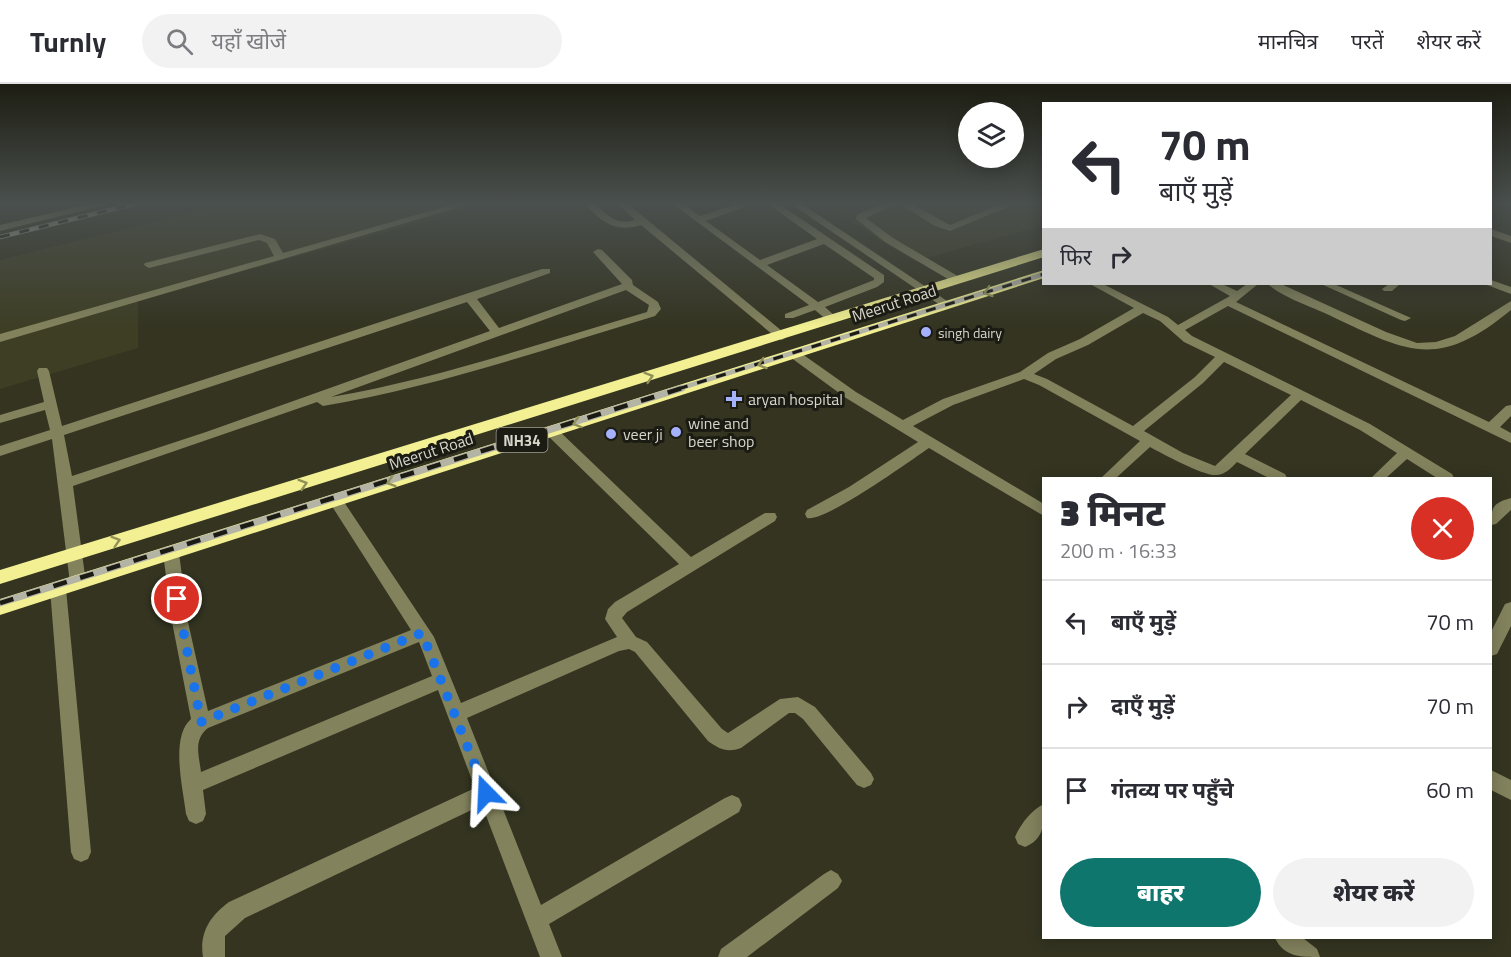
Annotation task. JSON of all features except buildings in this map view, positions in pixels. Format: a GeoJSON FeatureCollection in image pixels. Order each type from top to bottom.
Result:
{"type":"FeatureCollection","features":[{"type":"Feature","properties":{"kind":"highway","name":"Meerut Road"},"geometry":{"type":"LineString","coordinates":[[0,576],[782,336],[1042,254]]}},
{"type":"Feature","properties":{"kind":"highway","name":"Meerut Road"},"geometry":{"type":"LineString","coordinates":[[0,607],[1042,275]]}},
{"type":"Feature","properties":{"kind":"street"},"geometry":{"type":"LineString","coordinates":[[149,265],[229,245]]}},
{"type":"Feature","properties":{"kind":"street"},"geometry":{"type":"LineString","coordinates":[[273,245],[280,257]]}},
{"type":"Feature","properties":{"kind":"street"},"geometry":{"type":"LineString","coordinates":[[0,338],[322,245]]}},
{"type":"Feature","properties":{"kind":"street"},"geometry":{"type":"LineString","coordinates":[[671,245],[782,336]]}},
{"type":"Feature","properties":{"kind":"street"},"geometry":{"type":"LineString","coordinates":[[732,245],[832,319]]}},
{"type":"Feature","properties":{"kind":"street"},"geometry":{"type":"LineString","coordinates":[[759,264],[812,245]]}},
{"type":"Feature","properties":{"kind":"street"},"geometry":{"type":"LineString","coordinates":[[789,316],[873,285],[881,279],[832,245]]}},
{"type":"Feature","properties":{"kind":"street"},"geometry":{"type":"LineString","coordinates":[[858,245],[947,305]]}},
{"type":"Feature","properties":{"kind":"street"},"geometry":{"type":"LineString","coordinates":[[897,245],[957,280]]}},
{"type":"Feature","properties":{"kind":"street"},"geometry":{"type":"LineString","coordinates":[[598,252],[628,282],[627,286]]}},
{"type":"Feature","properties":{"kind":"street"},"geometry":{"type":"LineString","coordinates":[[0,451],[546,271]]}},
{"type":"Feature","properties":{"kind":"street"},"geometry":{"type":"LineString","coordinates":[[1492,283],[1511,291]]}},
{"type":"Feature","properties":{"kind":"street"},"geometry":{"type":"LineString","coordinates":[[1097,285],[1179,329],[1188,339],[1365,427],[1445,477]]}},
{"type":"Feature","properties":{"kind":"street"},"geometry":{"type":"LineString","coordinates":[[1215,285],[1232,298],[1511,438]]}},
{"type":"Feature","properties":{"kind":"street"},"geometry":{"type":"LineString","coordinates":[[1179,329],[1252,285]]}},
{"type":"Feature","properties":{"kind":"street"},"geometry":{"type":"LineString","coordinates":[[1275,285],[1392,338],[1424,347],[1468,333],[1493,319],[1511,304]]}},
{"type":"Feature","properties":{"kind":"street"},"geometry":{"type":"LineString","coordinates":[[1328,285],[1405,318]]}},
{"type":"Feature","properties":{"kind":"street"},"geometry":{"type":"LineString","coordinates":[[65,484],[627,286]]}},
{"type":"Feature","properties":{"kind":"street"},"geometry":{"type":"LineString","coordinates":[[280,410],[359,396],[415,382],[651,314],[655,309],[654,304],[627,286]]}},
{"type":"Feature","properties":{"kind":"street"},"geometry":{"type":"LineString","coordinates":[[474,296],[471,299],[472,303],[497,333]]}},
{"type":"Feature","properties":{"kind":"street"},"geometry":{"type":"LineString","coordinates":[[903,426],[948,402],[1024,375],[1052,356],[1084,342],[1143,308]]}},
{"type":"Feature","properties":{"kind":"street"},"geometry":{"type":"LineString","coordinates":[[794,354],[851,394],[1042,510]]}},
{"type":"Feature","properties":{"kind":"street"},"geometry":{"type":"LineString","coordinates":[[1134,432],[1199,380],[1223,356]]}},
{"type":"Feature","properties":{"kind":"street"},"geometry":{"type":"LineString","coordinates":[[43,371],[57,433],[78,583]]}},
{"type":"Feature","properties":{"kind":"street"},"geometry":{"type":"LineString","coordinates":[[1024,375],[1043,382],[1149,440],[1202,474],[1221,469],[1299,394]]}},
{"type":"Feature","properties":{"kind":"street"},"geometry":{"type":"LineString","coordinates":[[0,419],[51,404]]}},
{"type":"Feature","properties":{"kind":"street"},"geometry":{"type":"LineString","coordinates":[[1491,428],[1511,409]]}},
{"type":"Feature","properties":{"kind":"street"},"geometry":{"type":"LineString","coordinates":[[551,431],[689,564]]}},
{"type":"Feature","properties":{"kind":"street"},"geometry":{"type":"LineString","coordinates":[[1109,477],[1149,440]]}},
{"type":"Feature","properties":{"kind":"street"},"geometry":{"type":"LineString","coordinates":[[812,514],[854,491],[929,441]]}},
{"type":"Feature","properties":{"kind":"street"},"geometry":{"type":"LineString","coordinates":[[1379,477],[1405,453]]}},
{"type":"Feature","properties":{"kind":"street"},"geometry":{"type":"LineString","coordinates":[[1235,455],[1278,477]]}},
{"type":"Feature","properties":{"kind":"street"},"geometry":{"type":"LineString","coordinates":[[335,500],[422,633],[551,957]]}},
{"type":"Feature","properties":{"kind":"street"},"geometry":{"type":"LineString","coordinates":[[770,517],[621,607],[614,614],[614,619],[630,642],[641,647],[715,735],[725,742],[734,742],[786,705],[798,705],[809,713],[864,779]]}},
{"type":"Feature","properties":{"kind":"street"},"geometry":{"type":"LineString","coordinates":[[171,553],[180,622],[201,722]]}},
{"type":"Feature","properties":{"kind":"street"},"geometry":{"type":"LineString","coordinates":[[58,589],[81,852]]}},
{"type":"Feature","properties":{"kind":"street"},"geometry":{"type":"LineString","coordinates":[[1492,648],[1506,628],[1511,609]]}},
{"type":"Feature","properties":{"kind":"street"},"geometry":{"type":"LineString","coordinates":[[196,814],[188,741],[193,729],[201,722],[422,633]]}},
{"type":"Feature","properties":{"kind":"street"},"geometry":{"type":"LineString","coordinates":[[456,714],[617,644],[630,642]]}},
{"type":"Feature","properties":{"kind":"street"},"geometry":{"type":"LineString","coordinates":[[193,785],[442,680]]}},
{"type":"Feature","properties":{"kind":"street"},"geometry":{"type":"LineString","coordinates":[[1492,781],[1511,791]]}},
{"type":"Feature","properties":{"kind":"street"},"geometry":{"type":"LineString","coordinates":[[214,957],[214,932],[223,920],[237,910],[486,793]]}},
{"type":"Feature","properties":{"kind":"street"},"geometry":{"type":"LineString","coordinates":[[536,920],[732,805]]}},
{"type":"Feature","properties":{"kind":"street"},"geometry":{"type":"LineString","coordinates":[[1024,837],[1042,816]]}},
{"type":"Feature","properties":{"kind":"street"},"geometry":{"type":"LineString","coordinates":[[729,957],[831,881]]}},
{"type":"Feature","properties":{"kind":"street"},"geometry":{"type":"LineString","coordinates":[[1287,939],[1309,957]]}},
{"type":"Feature","properties":{"kind":"shaded area"},"geometry":{"type":"Polygon","coordinates":[[[62,245],[339,245],[138,300],[138,348],[0,389],[0,260],[62,245]]]}},
{"type":"Feature","properties":{"kind":"shaded area"},"geometry":{"type":"Polygon","coordinates":[[[888,245],[973,245],[915,261],[888,245]]]}},
{"type":"Feature","properties":{"kind":"railway"},"geometry":{"type":"LineString","coordinates":[[678,389],[1042,275]]}},
{"type":"Feature","properties":{"kind":"railway"},"geometry":{"type":"LineString","coordinates":[[0,603],[682,388]]}},
{"type":"Feature","properties":{"kind":"place","name":"singh dairy"},"geometry":{"type":"Point","coordinates":[926,332]}},
{"type":"Feature","properties":{"kind":"place","name":"aryan hospital"},"geometry":{"type":"Point","coordinates":[734,399]}},
{"type":"Feature","properties":{"kind":"place","name":"wine and beer shop"},"geometry":{"type":"Point","coordinates":[676,432]}},
{"type":"Feature","properties":{"kind":"place","name":"veer ji"},"geometry":{"type":"Point","coordinates":[611,434]}},
{"type":"Feature","properties":{"kind":"route"},"geometry":{"type":"LineString","coordinates":[[177,599],[201,722],[238,705],[422,633],[428,642],[486,793]]}}]}
